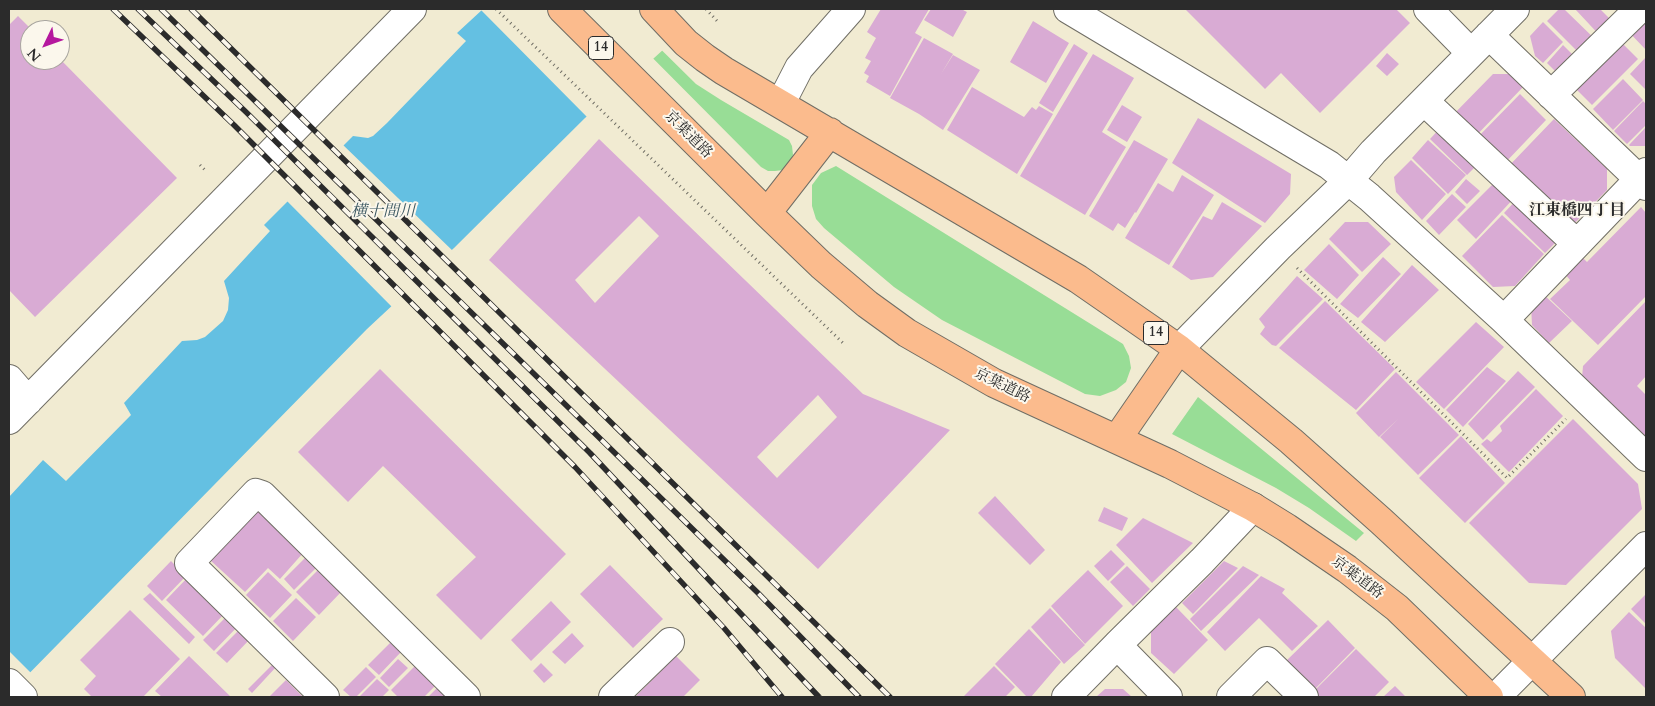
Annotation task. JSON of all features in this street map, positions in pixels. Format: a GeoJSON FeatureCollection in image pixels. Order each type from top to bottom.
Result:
{"type":"FeatureCollection","features":[{"type":"Feature","properties":{"kind":"highway","name":"京葉道路"},"geometry":{"type":"LineString","coordinates":[[562,9],[767,213],[821,265],[867,304],[907,333],[994,383],[1170,464],[1253,507],[1287,528],[1347,569],[1397,608],[1489,697]]}},
{"type":"Feature","properties":{"kind":"highway","name":"14"},"geometry":{"type":"LineString","coordinates":[[654,9],[686,43],[724,71],[1078,279],[1178,349],[1291,440],[1571,697]]}},
{"type":"Feature","properties":{"kind":"highway"},"geometry":{"type":"LineString","coordinates":[[767,213],[830,132]]}},
{"type":"Feature","properties":{"kind":"highway"},"geometry":{"type":"LineString","coordinates":[[1117,440],[1178,349]]}},
{"type":"Feature","properties":{"kind":"street"},"geometry":{"type":"LineString","coordinates":[[9,420],[412,9]]}},
{"type":"Feature","properties":{"kind":"street"},"geometry":{"type":"LineString","coordinates":[[780,103],[799,68],[851,9]]}},
{"type":"Feature","properties":{"kind":"street"},"geometry":{"type":"LineString","coordinates":[[1068,9],[1322,161],[1369,197],[1504,320],[1646,457]]}},
{"type":"Feature","properties":{"kind":"street"},"geometry":{"type":"LineString","coordinates":[[1428,9],[1492,26],[1551,95],[1644,179],[1576,244],[1504,320]]}},
{"type":"Feature","properties":{"kind":"street"},"geometry":{"type":"LineString","coordinates":[[1551,95],[1639,9]]}},
{"type":"Feature","properties":{"kind":"street"},"geometry":{"type":"LineString","coordinates":[[1178,349],[1278,248],[1348,181],[1492,26]]}},
{"type":"Feature","properties":{"kind":"street"},"geometry":{"type":"LineString","coordinates":[[1424,101],[1576,244]]}},
{"type":"Feature","properties":{"kind":"street"},"geometry":{"type":"LineString","coordinates":[[9,379],[28,401]]}},
{"type":"Feature","properties":{"kind":"street"},"geometry":{"type":"LineString","coordinates":[[324,697],[189,563],[256,493],[262,495],[466,697]]}},
{"type":"Feature","properties":{"kind":"street"},"geometry":{"type":"LineString","coordinates":[[1066,697],[1202,561],[1253,507]]}},
{"type":"Feature","properties":{"kind":"street"},"geometry":{"type":"LineString","coordinates":[[1496,697],[1646,546]]}},
{"type":"Feature","properties":{"kind":"street"},"geometry":{"type":"LineString","coordinates":[[613,697],[670,642]]}},
{"type":"Feature","properties":{"kind":"street"},"geometry":{"type":"LineString","coordinates":[[1117,645],[1168,697]]}},
{"type":"Feature","properties":{"kind":"street"},"geometry":{"type":"LineString","coordinates":[[1231,697],[1267,661],[1304,697]]}},
{"type":"Feature","properties":{"kind":"street"},"geometry":{"type":"LineString","coordinates":[[9,683],[23,697]]}},
{"type":"Feature","properties":{"kind":"path"},"geometry":{"type":"LineString","coordinates":[[496,9],[843,343]]}},
{"type":"Feature","properties":{"kind":"path"},"geometry":{"type":"LineString","coordinates":[[706,9],[718,22]]}},
{"type":"Feature","properties":{"kind":"path"},"geometry":{"type":"LineString","coordinates":[[200,164],[207,172]]}},
{"type":"Feature","properties":{"kind":"path"},"geometry":{"type":"LineString","coordinates":[[1278,248],[1507,478],[1586,399]]}},
{"type":"Feature","properties":{"kind":"green space"},"geometry":{"type":"Polygon","coordinates":[[[604,9],[620,9],[696,84],[789,140],[793,155],[789,164],[783,170],[775,171],[768,171],[761,167],[604,9]]]}},
{"type":"Feature","properties":{"kind":"green space"},"geometry":{"type":"Polygon","coordinates":[[[836,166],[1123,344],[1129,356],[1131,368],[1126,382],[1116,390],[1100,396],[1085,394],[942,320],[894,287],[824,228],[816,219],[812,206],[812,185],[821,173],[836,166]]]}},
{"type":"Feature","properties":{"kind":"green space"},"geometry":{"type":"Polygon","coordinates":[[[1198,397],[1364,533],[1356,541],[1309,508],[1276,488],[1172,434],[1198,397]]]}},
{"type":"Feature","properties":{"kind":"water","name":"横十間川"},"geometry":{"type":"Polygon","coordinates":[[[483,9],[705,9],[585,118],[454,248],[367,329],[9,694],[9,497],[43,460],[66,481],[131,415],[124,403],[182,341],[197,340],[205,337],[223,321],[228,310],[229,298],[224,281],[270,231],[264,225],[353,136],[368,138],[373,136],[387,123],[466,41],[457,33],[483,9]]]}},
{"type":"Feature","properties":{"kind":"pier"},"geometry":{"type":"Polygon","coordinates":[[[480,9],[708,9],[588,118],[480,9]]]}},
{"type":"Feature","properties":{"kind":"pier"},"geometry":{"type":"Polygon","coordinates":[[[342,144],[454,252],[393,308],[286,200],[342,144]]]}},
{"type":"Feature","properties":{"kind":"pier"},"geometry":{"type":"Polygon","coordinates":[[[9,651],[32,674],[9,697],[9,651]]]}},
{"type":"Feature","properties":{"kind":"building"},"geometry":{"type":"Polygon","coordinates":[[[881,9],[929,9],[915,33],[922,37],[890,96],[866,82],[869,76],[864,73],[871,61],[865,58],[876,38],[867,32],[881,9]]]}},
{"type":"Feature","properties":{"kind":"building"},"geometry":{"type":"Polygon","coordinates":[[[931,9],[961,9],[967,12],[953,37],[924,20],[931,9]]]}},
{"type":"Feature","properties":{"kind":"building"},"geometry":{"type":"Polygon","coordinates":[[[1185,9],[1396,9],[1410,23],[1320,113],[1281,73],[1265,89],[1185,9]]]}},
{"type":"Feature","properties":{"kind":"building"},"geometry":{"type":"Polygon","coordinates":[[[1559,9],[1564,9],[1599,43],[1584,58],[1547,21],[1559,9]]]}},
{"type":"Feature","properties":{"kind":"building"},"geometry":{"type":"Polygon","coordinates":[[[1575,9],[1600,9],[1618,27],[1604,40],[1575,9]]]}},
{"type":"Feature","properties":{"kind":"building"},"geometry":{"type":"Polygon","coordinates":[[[1646,9],[1646,50],[1626,29],[1646,9]]]}},
{"type":"Feature","properties":{"kind":"building"},"geometry":{"type":"Polygon","coordinates":[[[18,16],[22,20],[20,20],[20,70],[70,69],[177,178],[35,317],[9,290],[9,25],[18,16]]]}},
{"type":"Feature","properties":{"kind":"building"},"geometry":{"type":"Polygon","coordinates":[[[1033,21],[1069,43],[1046,83],[1010,62],[1033,21]]]}},
{"type":"Feature","properties":{"kind":"building"},"geometry":{"type":"Polygon","coordinates":[[[1543,22],[1563,42],[1543,63],[1535,56],[1530,36],[1543,22]]]}},
{"type":"Feature","properties":{"kind":"building"},"geometry":{"type":"Polygon","coordinates":[[[924,38],[953,54],[941,74],[953,55],[980,70],[943,130],[890,98],[924,38]]]}},
{"type":"Feature","properties":{"kind":"building"},"geometry":{"type":"Polygon","coordinates":[[[1617,38],[1638,59],[1592,105],[1571,84],[1617,38]]]}},
{"type":"Feature","properties":{"kind":"building"},"geometry":{"type":"Polygon","coordinates":[[[1074,44],[1088,53],[1053,112],[1039,103],[1074,44]]]}},
{"type":"Feature","properties":{"kind":"building"},"geometry":{"type":"Polygon","coordinates":[[[1563,45],[1580,62],[1563,79],[1547,63],[1563,45]]]}},
{"type":"Feature","properties":{"kind":"building"},"geometry":{"type":"Polygon","coordinates":[[[1387,53],[1399,64],[1387,76],[1376,66],[1387,53]]]}},
{"type":"Feature","properties":{"kind":"building"},"geometry":{"type":"Polygon","coordinates":[[[1093,54],[1134,78],[1102,132],[1126,147],[1085,215],[1020,176],[1093,54]]]}},
{"type":"Feature","properties":{"kind":"building"},"geometry":{"type":"Polygon","coordinates":[[[1646,57],[1646,90],[1630,74],[1646,57]]]}},
{"type":"Feature","properties":{"kind":"building"},"geometry":{"type":"Polygon","coordinates":[[[1493,74],[1513,74],[1524,86],[1471,141],[1449,119],[1493,74]]]}},
{"type":"Feature","properties":{"kind":"building"},"geometry":{"type":"Polygon","coordinates":[[[1623,79],[1643,100],[1613,130],[1593,109],[1623,79]]]}},
{"type":"Feature","properties":{"kind":"building"},"geometry":{"type":"Polygon","coordinates":[[[972,87],[1024,117],[1032,107],[1036,110],[1039,106],[1053,114],[1017,174],[947,130],[972,87]]]}},
{"type":"Feature","properties":{"kind":"building"},"geometry":{"type":"Polygon","coordinates":[[[1520,94],[1546,120],[1504,164],[1477,138],[1520,94]]]}},
{"type":"Feature","properties":{"kind":"building"},"geometry":{"type":"Polygon","coordinates":[[[1643,101],[1646,104],[1646,125],[1627,144],[1614,131],[1643,101]]]}},
{"type":"Feature","properties":{"kind":"building"},"geometry":{"type":"Polygon","coordinates":[[[1122,105],[1142,117],[1127,142],[1107,130],[1122,105]]]}},
{"type":"Feature","properties":{"kind":"building"},"geometry":{"type":"Polygon","coordinates":[[[1198,118],[1291,174],[1290,194],[1265,223],[1172,163],[1198,118]]]}},
{"type":"Feature","properties":{"kind":"building"},"geometry":{"type":"Polygon","coordinates":[[[1554,119],[1607,169],[1607,190],[1568,230],[1505,170],[1554,119]]]}},
{"type":"Feature","properties":{"kind":"building"},"geometry":{"type":"Polygon","coordinates":[[[1442,126],[1480,162],[1467,175],[1430,139],[1442,126]]]}},
{"type":"Feature","properties":{"kind":"building"},"geometry":{"type":"Polygon","coordinates":[[[1646,127],[1646,146],[1630,146],[1629,145],[1646,127]]]}},
{"type":"Feature","properties":{"kind":"building"},"geometry":{"type":"Polygon","coordinates":[[[599,139],[863,394],[950,430],[818,569],[489,260],[599,139]],[[639,216],[575,280],[595,303],[659,236],[639,216]],[[818,395],[757,457],[777,478],[837,417],[818,395]]]}},
{"type":"Feature","properties":{"kind":"building"},"geometry":{"type":"Polygon","coordinates":[[[1134,140],[1168,159],[1125,228],[1118,223],[1113,231],[1089,216],[1134,140]]]}},
{"type":"Feature","properties":{"kind":"building"},"geometry":{"type":"Polygon","coordinates":[[[1428,140],[1466,175],[1448,194],[1412,158],[1428,140]]]}},
{"type":"Feature","properties":{"kind":"building"},"geometry":{"type":"Polygon","coordinates":[[[1411,160],[1446,194],[1422,220],[1396,192],[1394,177],[1411,160]]]}},
{"type":"Feature","properties":{"kind":"building"},"geometry":{"type":"Polygon","coordinates":[[[1182,175],[1214,195],[1169,265],[1125,238],[1158,183],[1173,192],[1182,175]]]}},
{"type":"Feature","properties":{"kind":"building"},"geometry":{"type":"Polygon","coordinates":[[[1466,179],[1480,191],[1467,204],[1455,192],[1466,179]]]}},
{"type":"Feature","properties":{"kind":"building"},"geometry":{"type":"Polygon","coordinates":[[[1498,179],[1516,196],[1476,239],[1457,220],[1498,179]]]}},
{"type":"Feature","properties":{"kind":"building"},"geometry":{"type":"Polygon","coordinates":[[[1452,194],[1466,207],[1439,235],[1426,221],[1452,194]]]}},
{"type":"Feature","properties":{"kind":"building"},"geometry":{"type":"Polygon","coordinates":[[[1518,198],[1560,238],[1545,253],[1504,213],[1518,198]]]}},
{"type":"Feature","properties":{"kind":"building"},"geometry":{"type":"Polygon","coordinates":[[[1222,202],[1262,226],[1213,277],[1191,280],[1172,267],[1203,216],[1212,220],[1222,202]]]}},
{"type":"Feature","properties":{"kind":"building"},"geometry":{"type":"Polygon","coordinates":[[[1641,207],[1646,213],[1646,296],[1598,345],[1550,299],[1570,280],[1564,273],[1581,256],[1587,262],[1641,207]]]}},
{"type":"Feature","properties":{"kind":"building"},"geometry":{"type":"Polygon","coordinates":[[[1502,215],[1544,254],[1515,286],[1493,287],[1462,256],[1502,215]]]}},
{"type":"Feature","properties":{"kind":"building"},"geometry":{"type":"Polygon","coordinates":[[[1345,222],[1368,222],[1391,244],[1362,272],[1329,239],[1345,222]]]}},
{"type":"Feature","properties":{"kind":"building"},"geometry":{"type":"Polygon","coordinates":[[[1329,244],[1359,275],[1337,299],[1304,270],[1329,244]]]}},
{"type":"Feature","properties":{"kind":"building"},"geometry":{"type":"Polygon","coordinates":[[[1383,257],[1401,274],[1358,318],[1340,304],[1383,257]]]}},
{"type":"Feature","properties":{"kind":"building"},"geometry":{"type":"Polygon","coordinates":[[[1412,265],[1439,290],[1385,342],[1361,322],[1412,265]]]}},
{"type":"Feature","properties":{"kind":"building"},"geometry":{"type":"Polygon","coordinates":[[[1297,276],[1323,299],[1276,346],[1272,345],[1260,334],[1265,327],[1259,319],[1297,276]]]}},
{"type":"Feature","properties":{"kind":"building"},"geometry":{"type":"Polygon","coordinates":[[[1543,294],[1572,321],[1549,343],[1532,325],[1531,305],[1543,294]]]}},
{"type":"Feature","properties":{"kind":"building"},"geometry":{"type":"Polygon","coordinates":[[[1325,301],[1395,369],[1356,410],[1279,348],[1325,301]]]}},
{"type":"Feature","properties":{"kind":"building"},"geometry":{"type":"Polygon","coordinates":[[[1646,301],[1646,376],[1637,386],[1646,395],[1646,441],[1582,378],[1583,366],[1646,301]]]}},
{"type":"Feature","properties":{"kind":"building"},"geometry":{"type":"Polygon","coordinates":[[[1476,322],[1504,347],[1444,409],[1416,382],[1476,322]]]}},
{"type":"Feature","properties":{"kind":"building"},"geometry":{"type":"Polygon","coordinates":[[[1487,367],[1506,381],[1463,427],[1446,410],[1487,367]]]}},
{"type":"Feature","properties":{"kind":"building"},"geometry":{"type":"Polygon","coordinates":[[[380,369],[566,554],[481,640],[436,595],[476,557],[383,466],[348,502],[298,452],[380,369]]]}},
{"type":"Feature","properties":{"kind":"building"},"geometry":{"type":"Polygon","coordinates":[[[1518,371],[1535,387],[1483,440],[1468,424],[1518,371]]]}},
{"type":"Feature","properties":{"kind":"building"},"geometry":{"type":"Polygon","coordinates":[[[1396,372],[1459,435],[1418,475],[1380,437],[1398,419],[1379,437],[1356,413],[1396,372]]]}},
{"type":"Feature","properties":{"kind":"building"},"geometry":{"type":"Polygon","coordinates":[[[1536,389],[1563,416],[1509,472],[1481,444],[1487,439],[1491,442],[1502,431],[1500,426],[1536,389]]]}},
{"type":"Feature","properties":{"kind":"building"},"geometry":{"type":"Polygon","coordinates":[[[1573,419],[1638,484],[1642,509],[1566,585],[1529,583],[1469,523],[1573,419]]]}},
{"type":"Feature","properties":{"kind":"building"},"geometry":{"type":"Polygon","coordinates":[[[1461,436],[1505,483],[1465,523],[1419,478],[1461,436]]]}},
{"type":"Feature","properties":{"kind":"building"},"geometry":{"type":"Polygon","coordinates":[[[995,496],[1045,550],[1030,565],[978,513],[995,496]]]}},
{"type":"Feature","properties":{"kind":"building"},"geometry":{"type":"Polygon","coordinates":[[[1104,507],[1128,518],[1122,531],[1098,521],[1104,507]]]}},
{"type":"Feature","properties":{"kind":"building"},"geometry":{"type":"Polygon","coordinates":[[[257,508],[304,552],[280,579],[268,568],[245,592],[210,560],[257,508]]]}},
{"type":"Feature","properties":{"kind":"building"},"geometry":{"type":"Polygon","coordinates":[[[1143,518],[1193,543],[1152,583],[1116,545],[1143,518]]]}},
{"type":"Feature","properties":{"kind":"building"},"geometry":{"type":"Polygon","coordinates":[[[1111,550],[1125,564],[1108,581],[1094,566],[1111,550]]]}},
{"type":"Feature","properties":{"kind":"building"},"geometry":{"type":"Polygon","coordinates":[[[307,556],[317,567],[294,590],[284,579],[307,556]]]}},
{"type":"Feature","properties":{"kind":"building"},"geometry":{"type":"Polygon","coordinates":[[[171,561],[186,576],[162,601],[147,586],[171,561]]]}},
{"type":"Feature","properties":{"kind":"building"},"geometry":{"type":"Polygon","coordinates":[[[1224,561],[1238,568],[1193,614],[1182,603],[1224,561]]]}},
{"type":"Feature","properties":{"kind":"building"},"geometry":{"type":"Polygon","coordinates":[[[610,565],[663,619],[633,648],[580,594],[610,565]]]}},
{"type":"Feature","properties":{"kind":"building"},"geometry":{"type":"Polygon","coordinates":[[[1127,566],[1150,589],[1133,606],[1110,582],[1127,566]]]}},
{"type":"Feature","properties":{"kind":"building"},"geometry":{"type":"Polygon","coordinates":[[[1243,566],[1259,575],[1201,631],[1190,619],[1243,566]]]}},
{"type":"Feature","properties":{"kind":"building"},"geometry":{"type":"Polygon","coordinates":[[[320,568],[343,590],[319,615],[296,592],[320,568]]]}},
{"type":"Feature","properties":{"kind":"building"},"geometry":{"type":"Polygon","coordinates":[[[1088,570],[1123,606],[1085,644],[1051,606],[1088,570]]]}},
{"type":"Feature","properties":{"kind":"building"},"geometry":{"type":"Polygon","coordinates":[[[268,572],[292,595],[270,618],[246,595],[268,572]]]}},
{"type":"Feature","properties":{"kind":"building"},"geometry":{"type":"Polygon","coordinates":[[[189,576],[226,612],[203,636],[166,600],[189,576]]]}},
{"type":"Feature","properties":{"kind":"building"},"geometry":{"type":"Polygon","coordinates":[[[1261,576],[1285,589],[1282,593],[1318,626],[1292,651],[1259,618],[1225,651],[1207,632],[1261,576]]]}},
{"type":"Feature","properties":{"kind":"building"},"geometry":{"type":"Polygon","coordinates":[[[150,593],[195,637],[189,644],[143,599],[150,593]]]}},
{"type":"Feature","properties":{"kind":"building"},"geometry":{"type":"Polygon","coordinates":[[[1646,594],[1646,624],[1631,609],[1646,594]]]}},
{"type":"Feature","properties":{"kind":"building"},"geometry":{"type":"Polygon","coordinates":[[[296,598],[316,617],[293,641],[273,621],[296,598]]]}},
{"type":"Feature","properties":{"kind":"building"},"geometry":{"type":"Polygon","coordinates":[[[551,601],[571,622],[531,661],[511,640],[551,601]]]}},
{"type":"Feature","properties":{"kind":"building"},"geometry":{"type":"Polygon","coordinates":[[[1176,607],[1208,640],[1174,674],[1151,653],[1151,631],[1176,607]]]}},
{"type":"Feature","properties":{"kind":"building"},"geometry":{"type":"Polygon","coordinates":[[[1050,608],[1085,645],[1064,664],[1031,627],[1050,608]]]}},
{"type":"Feature","properties":{"kind":"building"},"geometry":{"type":"Polygon","coordinates":[[[130,610],[180,659],[143,697],[92,697],[84,689],[96,676],[80,660],[130,610]]]}},
{"type":"Feature","properties":{"kind":"building"},"geometry":{"type":"Polygon","coordinates":[[[1629,612],[1646,628],[1646,689],[1615,658],[1611,631],[1629,612]]]}},
{"type":"Feature","properties":{"kind":"building"},"geometry":{"type":"Polygon","coordinates":[[[229,614],[240,624],[214,651],[203,640],[229,614]]]}},
{"type":"Feature","properties":{"kind":"building"},"geometry":{"type":"Polygon","coordinates":[[[1328,620],[1355,648],[1313,691],[1284,663],[1328,620]]]}},
{"type":"Feature","properties":{"kind":"building"},"geometry":{"type":"Polygon","coordinates":[[[241,628],[251,638],[227,663],[216,653],[241,628]]]}},
{"type":"Feature","properties":{"kind":"building"},"geometry":{"type":"Polygon","coordinates":[[[1029,629],[1061,662],[1031,697],[1027,697],[995,664],[1029,629]]]}},
{"type":"Feature","properties":{"kind":"building"},"geometry":{"type":"Polygon","coordinates":[[[572,633],[584,646],[565,664],[552,652],[572,633]]]}},
{"type":"Feature","properties":{"kind":"building"},"geometry":{"type":"Polygon","coordinates":[[[391,642],[401,652],[379,675],[368,665],[391,642]]]}},
{"type":"Feature","properties":{"kind":"building"},"geometry":{"type":"Polygon","coordinates":[[[1356,649],[1389,682],[1374,697],[1318,697],[1313,692],[1356,649]]]}},
{"type":"Feature","properties":{"kind":"building"},"geometry":{"type":"Polygon","coordinates":[[[189,656],[231,697],[162,697],[155,691],[189,656]]]}},
{"type":"Feature","properties":{"kind":"building"},"geometry":{"type":"Polygon","coordinates":[[[676,656],[700,680],[683,697],[635,697],[676,656]]]}},
{"type":"Feature","properties":{"kind":"building"},"geometry":{"type":"Polygon","coordinates":[[[398,659],[408,668],[389,687],[380,678],[398,659]]]}},
{"type":"Feature","properties":{"kind":"building"},"geometry":{"type":"Polygon","coordinates":[[[274,663],[277,666],[252,693],[248,689],[274,663]]]}},
{"type":"Feature","properties":{"kind":"building"},"geometry":{"type":"Polygon","coordinates":[[[541,663],[553,675],[544,683],[533,671],[541,663]]]}},
{"type":"Feature","properties":{"kind":"building"},"geometry":{"type":"Polygon","coordinates":[[[417,664],[437,684],[424,697],[398,697],[391,690],[417,664]]]}},
{"type":"Feature","properties":{"kind":"building"},"geometry":{"type":"Polygon","coordinates":[[[994,666],[1015,687],[1005,697],[963,697],[994,666]]]}},
{"type":"Feature","properties":{"kind":"building"},"geometry":{"type":"Polygon","coordinates":[[[366,667],[376,677],[356,697],[351,697],[343,690],[366,667]]]}},
{"type":"Feature","properties":{"kind":"building"},"geometry":{"type":"Polygon","coordinates":[[[377,679],[389,690],[382,697],[359,697],[377,679]]]}},
{"type":"Feature","properties":{"kind":"building"},"geometry":{"type":"Polygon","coordinates":[[[286,680],[303,697],[269,697],[286,680]]]}},
{"type":"Feature","properties":{"kind":"building"},"geometry":{"type":"Polygon","coordinates":[[[439,686],[450,697],[428,697],[439,686]]]}},
{"type":"Feature","properties":{"kind":"building"},"geometry":{"type":"Polygon","coordinates":[[[1395,686],[1406,697],[1383,697],[1395,686]]]}},
{"type":"Feature","properties":{"kind":"building"},"geometry":{"type":"Polygon","coordinates":[[[1105,689],[1123,689],[1132,697],[1096,697],[1105,689]]]}},
{"type":"Feature","properties":{"kind":"railway"},"geometry":{"type":"LineString","coordinates":[[113,9],[234,125],[575,467],[724,628],[782,697]]}},
{"type":"Feature","properties":{"kind":"railway"},"geometry":{"type":"LineString","coordinates":[[138,9],[246,112],[590,453],[819,697]]}},
{"type":"Feature","properties":{"kind":"railway"},"geometry":{"type":"LineString","coordinates":[[161,9],[758,593],[859,697]]}},
{"type":"Feature","properties":{"kind":"railway"},"geometry":{"type":"LineString","coordinates":[[191,9],[890,697]]}},
{"type":"Feature","properties":{"kind":"district","name":"江東橋四丁目"},"geometry":{"type":"Point","coordinates":[1577,211]}}]}
